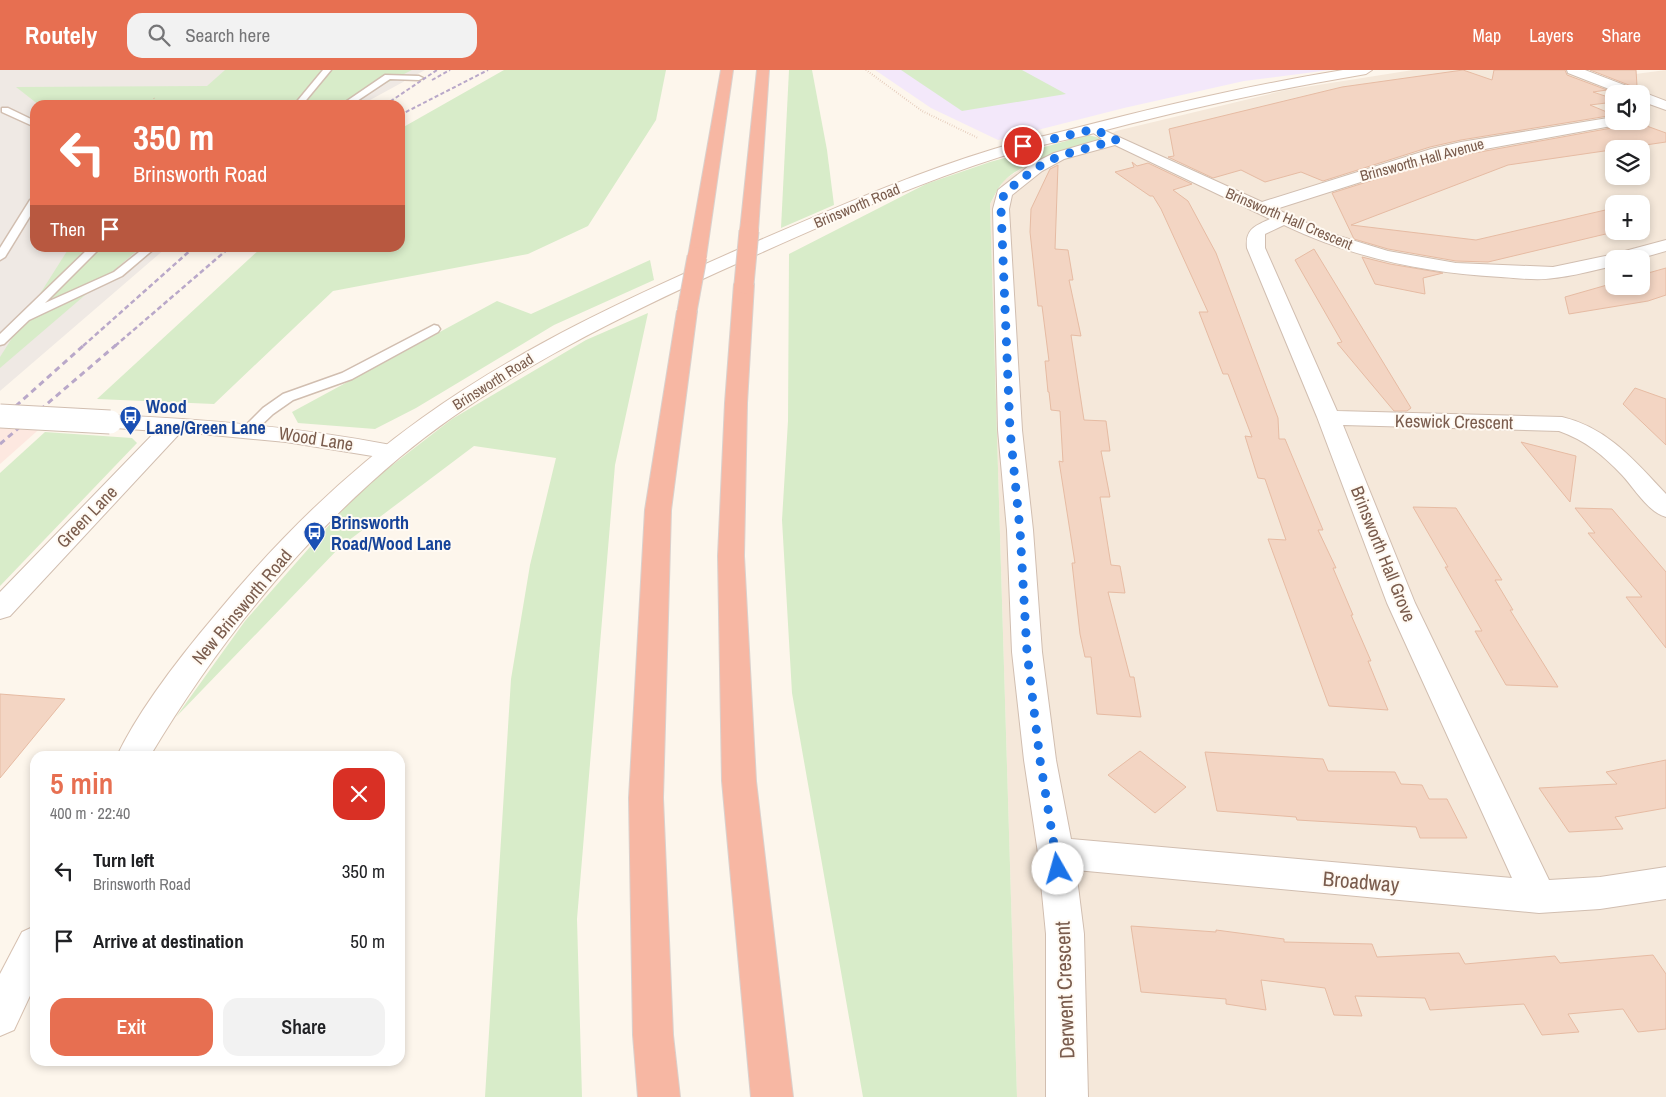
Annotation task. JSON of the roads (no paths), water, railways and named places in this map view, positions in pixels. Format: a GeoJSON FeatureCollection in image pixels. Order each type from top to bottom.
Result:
{"type":"FeatureCollection","features":[{"type":"Feature","properties":{"kind":"highway"},"geometry":{"type":"LineString","coordinates":[[659,1097],[653,1036],[646,798],[658,510],[687,311],[727,70]]}},
{"type":"Feature","properties":{"kind":"highway"},"geometry":{"type":"LineString","coordinates":[[763,70],[748,231],[736,404],[732,576],[739,782],[772,1097]]}},
{"type":"Feature","properties":{"kind":"street","name":"Brinsworth Road"},"geometry":{"type":"LineString","coordinates":[[391,452],[440,415],[490,382],[579,331],[654,294],[900,187],[1006,150],[1281,85],[1366,70]]}},
{"type":"Feature","properties":{"kind":"street"},"geometry":{"type":"LineString","coordinates":[[1573,70],[1612,85]]}},
{"type":"Feature","properties":{"kind":"street"},"geometry":{"type":"LineString","coordinates":[[1650,100],[1666,106]]}},
{"type":"Feature","properties":{"kind":"street"},"geometry":{"type":"LineString","coordinates":[[1650,116],[1666,114]]}},
{"type":"Feature","properties":{"kind":"street","name":"Brinsworth Hall Avenue"},"geometry":{"type":"LineString","coordinates":[[1272,214],[1431,154],[1461,147],[1605,123]]}},
{"type":"Feature","properties":{"kind":"street","name":"Brinsworth Hall Crescent"},"geometry":{"type":"LineString","coordinates":[[1094,129],[1272,214],[1323,237],[1352,247],[1395,258],[1456,269],[1497,272],[1553,273],[1605,261]]}},
{"type":"Feature","properties":{"kind":"street"},"geometry":{"type":"LineString","coordinates":[[1056,853],[1040,760],[1027,652],[1020,530],[1010,430],[1001,209],[1004,193],[1036,168],[1059,156],[1116,140]]}},
{"type":"Feature","properties":{"kind":"street","name":"Brinsworth Hall Grove"},"geometry":{"type":"LineString","coordinates":[[1272,214],[1258,231],[1255,238],[1256,248],[1328,416],[1401,603],[1539,897]]}},
{"type":"Feature","properties":{"kind":"street","name":"Brinsworth Hall Crescent"},"geometry":{"type":"LineString","coordinates":[[1648,250],[1666,245]]}},
{"type":"Feature","properties":{"kind":"street","name":"Wood Lane"},"geometry":{"type":"LineString","coordinates":[[0,416],[248,430],[340,441],[391,452]]}},
{"type":"Feature","properties":{"kind":"street","name":"Keswick Crescent"},"geometry":{"type":"LineString","coordinates":[[1328,416],[1358,419],[1562,424],[1585,420],[1597,438],[1612,451],[1666,509]]}},
{"type":"Feature","properties":{"kind":"street","name":"Green Lane"},"geometry":{"type":"LineString","coordinates":[[0,609],[175,425]]}},
{"type":"Feature","properties":{"kind":"street","name":"New Brinsworth Road"},"geometry":{"type":"LineString","coordinates":[[136,751],[193,664],[235,610],[280,558],[338,500],[391,452]]}},
{"type":"Feature","properties":{"kind":"street","name":"Broadway"},"geometry":{"type":"LineString","coordinates":[[1056,853],[1539,897],[1600,893],[1666,883]]}},
{"type":"Feature","properties":{"kind":"street","name":"Derwent Crescent"},"geometry":{"type":"LineString","coordinates":[[1056,853],[1065,934],[1067,1097]]}},
{"type":"Feature","properties":{"kind":"street"},"geometry":{"type":"LineString","coordinates":[[0,1016],[30,954]]}},
{"type":"Feature","properties":{"kind":"lane"},"geometry":{"type":"LineString","coordinates":[[302,100],[327,70]]}},
{"type":"Feature","properties":{"kind":"lane"},"geometry":{"type":"LineString","coordinates":[[353,100],[388,77],[418,78]]}},
{"type":"Feature","properties":{"kind":"lane"},"geometry":{"type":"LineString","coordinates":[[2,111],[13,104]]}},
{"type":"Feature","properties":{"kind":"lane"},"geometry":{"type":"LineString","coordinates":[[2,111],[30,122]]}},
{"type":"Feature","properties":{"kind":"lane"},"geometry":{"type":"LineString","coordinates":[[0,257],[30,208]]}},
{"type":"Feature","properties":{"kind":"lane"},"geometry":{"type":"LineString","coordinates":[[0,342],[91,252]]}},
{"type":"Feature","properties":{"kind":"lane"},"geometry":{"type":"LineString","coordinates":[[25,317],[118,274],[145,252]]}},
{"type":"Feature","properties":{"kind":"lane"},"geometry":{"type":"LineString","coordinates":[[248,430],[268,411],[288,398],[309,388],[347,376],[434,329]]}},
{"type":"Feature","properties":{"kind":"railway"},"geometry":{"type":"LineString","coordinates":[[392,100],[437,70]]}},
{"type":"Feature","properties":{"kind":"railway"},"geometry":{"type":"LineString","coordinates":[[432,80],[450,70]]}},
{"type":"Feature","properties":{"kind":"railway"},"geometry":{"type":"LineString","coordinates":[[405,112],[488,70]]}},
{"type":"Feature","properties":{"kind":"railway"},"geometry":{"type":"LineString","coordinates":[[83,346],[189,252]]}},
{"type":"Feature","properties":{"kind":"railway"},"geometry":{"type":"LineString","coordinates":[[115,346],[224,252]]}},
{"type":"Feature","properties":{"kind":"railway"},"geometry":{"type":"LineString","coordinates":[[0,420],[84,345]]}},
{"type":"Feature","properties":{"kind":"railway"},"geometry":{"type":"LineString","coordinates":[[0,444],[116,345]]}},
{"type":"Feature","properties":{"kind":"place","name":"Wood Lane/Green Lane"},"geometry":{"type":"Point","coordinates":[130,436]}},
{"type":"Feature","properties":{"kind":"place","name":"Brinsworth Road/Wood Lane"},"geometry":{"type":"Point","coordinates":[315,552]}}]}
